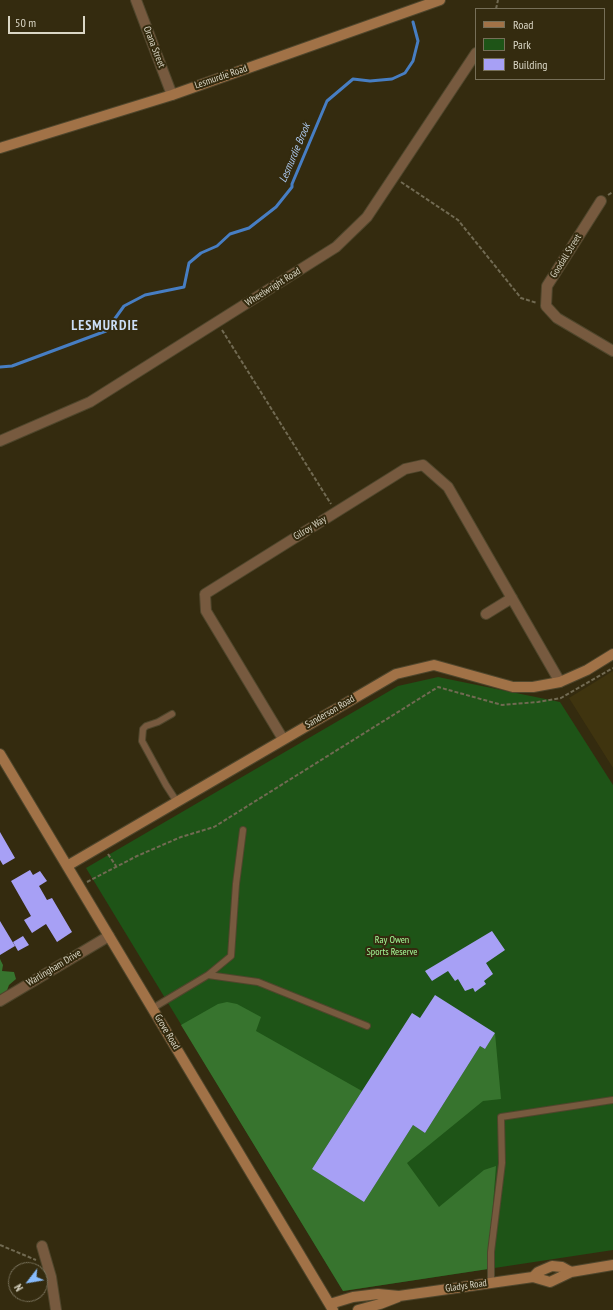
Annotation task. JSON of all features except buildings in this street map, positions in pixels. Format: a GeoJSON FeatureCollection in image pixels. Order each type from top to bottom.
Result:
{"type":"FeatureCollection","features":[{"type":"Feature","properties":{"kind":"street","name":"Orana Street"},"geometry":{"type":"LineString","coordinates":[[136,0],[172,95]]}},
{"type":"Feature","properties":{"kind":"street","name":"Lesmurdie Road"},"geometry":{"type":"LineString","coordinates":[[0,148],[172,95],[440,0]]}},
{"type":"Feature","properties":{"kind":"street","name":"Wheelwright Road"},"geometry":{"type":"LineString","coordinates":[[0,441],[90,402],[336,247],[367,217],[475,54]]}},
{"type":"Feature","properties":{"kind":"street","name":"Goodall Street"},"geometry":{"type":"LineString","coordinates":[[546,306],[547,286],[601,201]]}},
{"type":"Feature","properties":{"kind":"street"},"geometry":{"type":"LineString","coordinates":[[546,306],[557,318],[613,351]]}},
{"type":"Feature","properties":{"kind":"street","name":"Gilroy Way"},"geometry":{"type":"LineString","coordinates":[[284,739],[206,611],[205,594],[405,469],[423,465],[448,487],[560,682]]}},
{"type":"Feature","properties":{"kind":"street"},"geometry":{"type":"LineString","coordinates":[[486,614],[512,598]]}},
{"type":"Feature","properties":{"kind":"street","name":"Sanderson Road"},"geometry":{"type":"LineString","coordinates":[[67,866],[396,674],[434,665],[513,687],[533,687],[560,682],[587,670],[613,654]]}},
{"type":"Feature","properties":{"kind":"street","name":"Grove Road"},"geometry":{"type":"LineString","coordinates":[[0,754],[332,1307]]}},
{"type":"Feature","properties":{"kind":"street","name":"Warlingham Drive"},"geometry":{"type":"LineString","coordinates":[[0,1000],[109,936]]}},
{"type":"Feature","properties":{"kind":"street"},"geometry":{"type":"LineString","coordinates":[[42,1246],[52,1283],[56,1310]]}},
{"type":"Feature","properties":{"kind":"street","name":"Gladys Road"},"geometry":{"type":"LineString","coordinates":[[532,1276],[550,1282],[571,1272],[613,1265]]}},
{"type":"Feature","properties":{"kind":"street","name":"Gladys Road"},"geometry":{"type":"LineString","coordinates":[[332,1307],[353,1297],[378,1294],[400,1296],[532,1276],[552,1266],[562,1267],[571,1272]]}},
{"type":"Feature","properties":{"kind":"street","name":"Gladys Road"},"geometry":{"type":"LineString","coordinates":[[358,1310],[380,1304],[400,1296]]}},
{"type":"Feature","properties":{"kind":"lane"},"geometry":{"type":"LineString","coordinates":[[172,714],[158,722],[146,726],[143,729],[142,741],[177,802]]}},
{"type":"Feature","properties":{"kind":"lane"},"geometry":{"type":"LineString","coordinates":[[153,1008],[208,976],[231,956],[236,884],[243,830]]}},
{"type":"Feature","properties":{"kind":"lane"},"geometry":{"type":"LineString","coordinates":[[208,976],[258,982],[367,1026]]}},
{"type":"Feature","properties":{"kind":"lane"},"geometry":{"type":"LineString","coordinates":[[491,1283],[491,1252],[502,1164],[502,1117],[613,1100]]}},
{"type":"Feature","properties":{"kind":"path"},"geometry":{"type":"LineString","coordinates":[[393,177],[458,220],[521,298],[546,306]]}},
{"type":"Feature","properties":{"kind":"path"},"geometry":{"type":"LineString","coordinates":[[217,322],[336,512]]}},
{"type":"Feature","properties":{"kind":"path"},"geometry":{"type":"LineString","coordinates":[[89,888],[86,882],[116,866],[181,837],[214,827],[438,687],[502,704],[538,702],[561,698],[613,668]]}},
{"type":"Feature","properties":{"kind":"path"},"geometry":{"type":"LineString","coordinates":[[102,845],[116,866]]}},
{"type":"Feature","properties":{"kind":"path"},"geometry":{"type":"LineString","coordinates":[[0,1246],[38,1260]]}},
{"type":"Feature","properties":{"kind":"shaded area"},"geometry":{"type":"Polygon","coordinates":[[[613,671],[613,768],[569,698],[613,671]]]}},
{"type":"Feature","properties":{"kind":"green space","name":"Ray Owen Sports Reserve"},"geometry":{"type":"Polygon","coordinates":[[[438,677],[560,702],[613,785],[613,1250],[343,1291],[86,868],[398,686],[438,677]]]}},
{"type":"Feature","properties":{"kind":"green space"},"geometry":{"type":"Polygon","coordinates":[[[0,959],[3,965],[2,971],[14,972],[16,979],[9,985],[6,993],[0,996],[0,959]]]}},
{"type":"Feature","properties":{"kind":"green space"},"geometry":{"type":"Polygon","coordinates":[[[227,1002],[237,1004],[261,1017],[256,1031],[362,1091],[312,1169],[364,1202],[413,1125],[425,1133],[480,1046],[485,1049],[495,1033],[501,1099],[483,1101],[407,1163],[439,1207],[484,1170],[496,1166],[488,1269],[343,1291],[181,1025],[218,1004],[227,1002]]]}},
{"type":"Feature","properties":{"kind":"waterway","name":"Lesmurdie Brook"},"geometry":{"type":"LineString","coordinates":[[0,367],[12,366],[106,331],[124,306],[145,295],[184,287],[189,263],[201,253],[217,246],[230,234],[249,228],[276,207],[292,187],[327,101],[353,79],[370,81],[392,79],[405,73],[413,61],[418,41],[413,22]]}},
{"type":"Feature","properties":{"kind":"district","name":"LESMURDIE"},"geometry":{"type":"Point","coordinates":[105,326]}}]}
